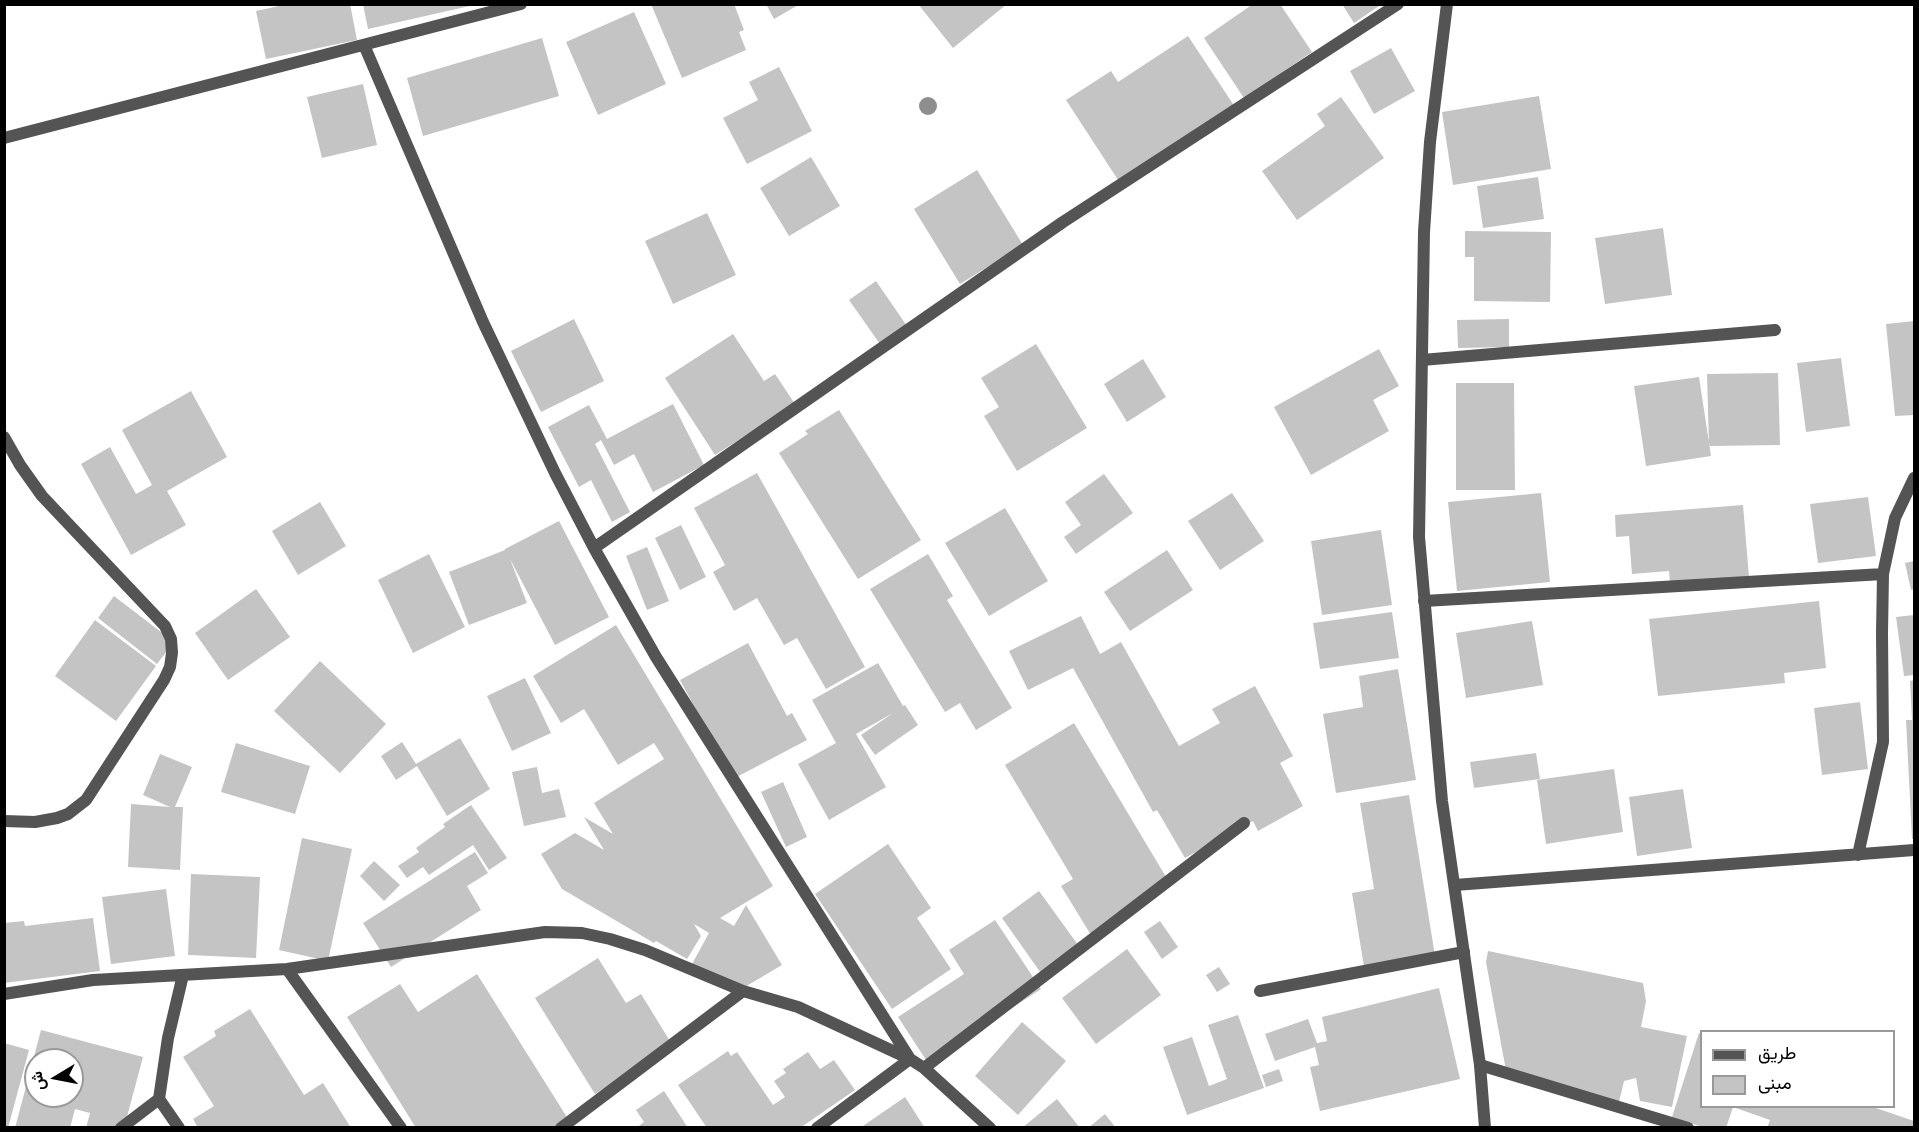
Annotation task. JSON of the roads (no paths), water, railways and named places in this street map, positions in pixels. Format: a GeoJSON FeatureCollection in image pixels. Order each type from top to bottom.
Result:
{"type":"FeatureCollection","features":[{"type":"Feature","properties":{"kind":"street"},"geometry":{"type":"LineString","coordinates":[[4,138],[521,4]]}},
{"type":"Feature","properties":{"kind":"street"},"geometry":{"type":"LineString","coordinates":[[594,548],[1063,222],[1398,4]]}},
{"type":"Feature","properties":{"kind":"street"},"geometry":{"type":"LineString","coordinates":[[1447,4],[1428,164],[1424,232],[1419,537],[1442,801],[1480,1065],[1485,1128]]}},
{"type":"Feature","properties":{"kind":"street"},"geometry":{"type":"LineString","coordinates":[[364,45],[483,322],[555,473],[594,548],[656,657],[910,1059]]}},
{"type":"Feature","properties":{"kind":"street"},"geometry":{"type":"LineString","coordinates":[[1422,360],[1775,330]]}},
{"type":"Feature","properties":{"kind":"street"},"geometry":{"type":"LineString","coordinates":[[4,437],[42,496],[165,626],[171,639],[172,653],[170,667],[164,680],[86,800],[68,814],[46,821],[4,821]]}},
{"type":"Feature","properties":{"kind":"street"},"geometry":{"type":"LineString","coordinates":[[1858,855],[1883,742],[1883,574],[1896,518],[1914,478]]}},
{"type":"Feature","properties":{"kind":"street"},"geometry":{"type":"LineString","coordinates":[[1424,601],[1883,574]]}},
{"type":"Feature","properties":{"kind":"street"},"geometry":{"type":"LineString","coordinates":[[924,1068],[1244,823]]}},
{"type":"Feature","properties":{"kind":"street"},"geometry":{"type":"LineString","coordinates":[[1455,885],[1914,850]]}},
{"type":"Feature","properties":{"kind":"street"},"geometry":{"type":"LineString","coordinates":[[4,994],[93,980],[287,969],[545,932],[582,933],[645,950],[743,991],[798,1007],[910,1059],[924,1068],[990,1128]]}},
{"type":"Feature","properties":{"kind":"street"},"geometry":{"type":"LineString","coordinates":[[1260,991],[1464,952]]}},
{"type":"Feature","properties":{"kind":"street"},"geometry":{"type":"LineString","coordinates":[[287,969],[401,1128]]}},
{"type":"Feature","properties":{"kind":"street"},"geometry":{"type":"LineString","coordinates":[[179,1128],[159,1099],[168,1038],[183,975]]}},
{"type":"Feature","properties":{"kind":"street"},"geometry":{"type":"LineString","coordinates":[[561,1128],[743,991]]}},
{"type":"Feature","properties":{"kind":"street"},"geometry":{"type":"LineString","coordinates":[[817,1128],[910,1059]]}},
{"type":"Feature","properties":{"kind":"street"},"geometry":{"type":"LineString","coordinates":[[1480,1065],[1688,1128]]}},
{"type":"Feature","properties":{"kind":"street"},"geometry":{"type":"LineString","coordinates":[[121,1128],[159,1099]]}}]}
